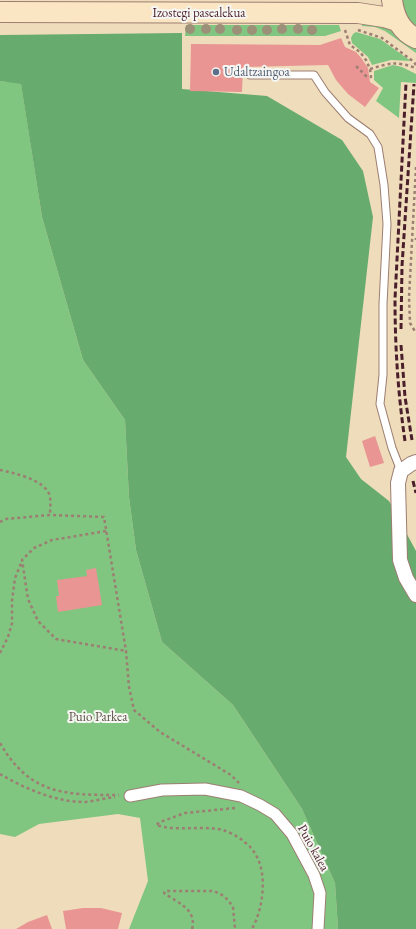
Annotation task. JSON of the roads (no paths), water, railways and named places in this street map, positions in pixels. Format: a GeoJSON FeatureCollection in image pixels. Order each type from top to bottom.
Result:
{"type":"FeatureCollection","features":[{"type":"Feature","properties":{"kind":"main road"},"geometry":{"type":"LineString","coordinates":[[392,0],[393,11],[397,21],[404,30],[416,38]]}},
{"type":"Feature","properties":{"kind":"main road","name":"Izostegi pasealekua"},"geometry":{"type":"LineString","coordinates":[[0,12],[358,13],[384,17],[397,21]]}},
{"type":"Feature","properties":{"kind":"street"},"geometry":{"type":"LineString","coordinates":[[416,462],[401,471],[398,483],[400,560],[406,578],[416,595]]}},
{"type":"Feature","properties":{"kind":"street","name":"Puio kalea"},"geometry":{"type":"LineString","coordinates":[[130,796],[162,790],[205,789],[230,793],[260,805],[275,814],[292,834],[314,875],[320,893],[318,929]]}},
{"type":"Feature","properties":{"kind":"lane"},"geometry":{"type":"LineString","coordinates":[[250,75],[314,75],[325,92],[348,118],[370,134],[378,147],[384,185],[387,224],[383,304],[383,375],[380,404],[392,448],[401,471]]}},
{"type":"Feature","properties":{"kind":"railway"},"geometry":{"type":"LineString","coordinates":[[405,441],[397,370],[395,299],[406,83]]}},
{"type":"Feature","properties":{"kind":"railway"},"geometry":{"type":"LineString","coordinates":[[401,329],[402,266],[414,84]]}},
{"type":"Feature","properties":{"kind":"railway"},"geometry":{"type":"LineString","coordinates":[[401,345],[405,397],[412,440]]}},
{"type":"Feature","properties":{"kind":"railway"},"geometry":{"type":"LineString","coordinates":[[413,481],[416,493]]}},
{"type":"Feature","properties":{"kind":"place","name":"Udaltzaingoa"},"geometry":{"type":"Point","coordinates":[216,72]}},
{"type":"Feature","properties":{"kind":"park label","name":"Puio Parkea"},"geometry":{"type":"Point","coordinates":[98,717]}}]}
